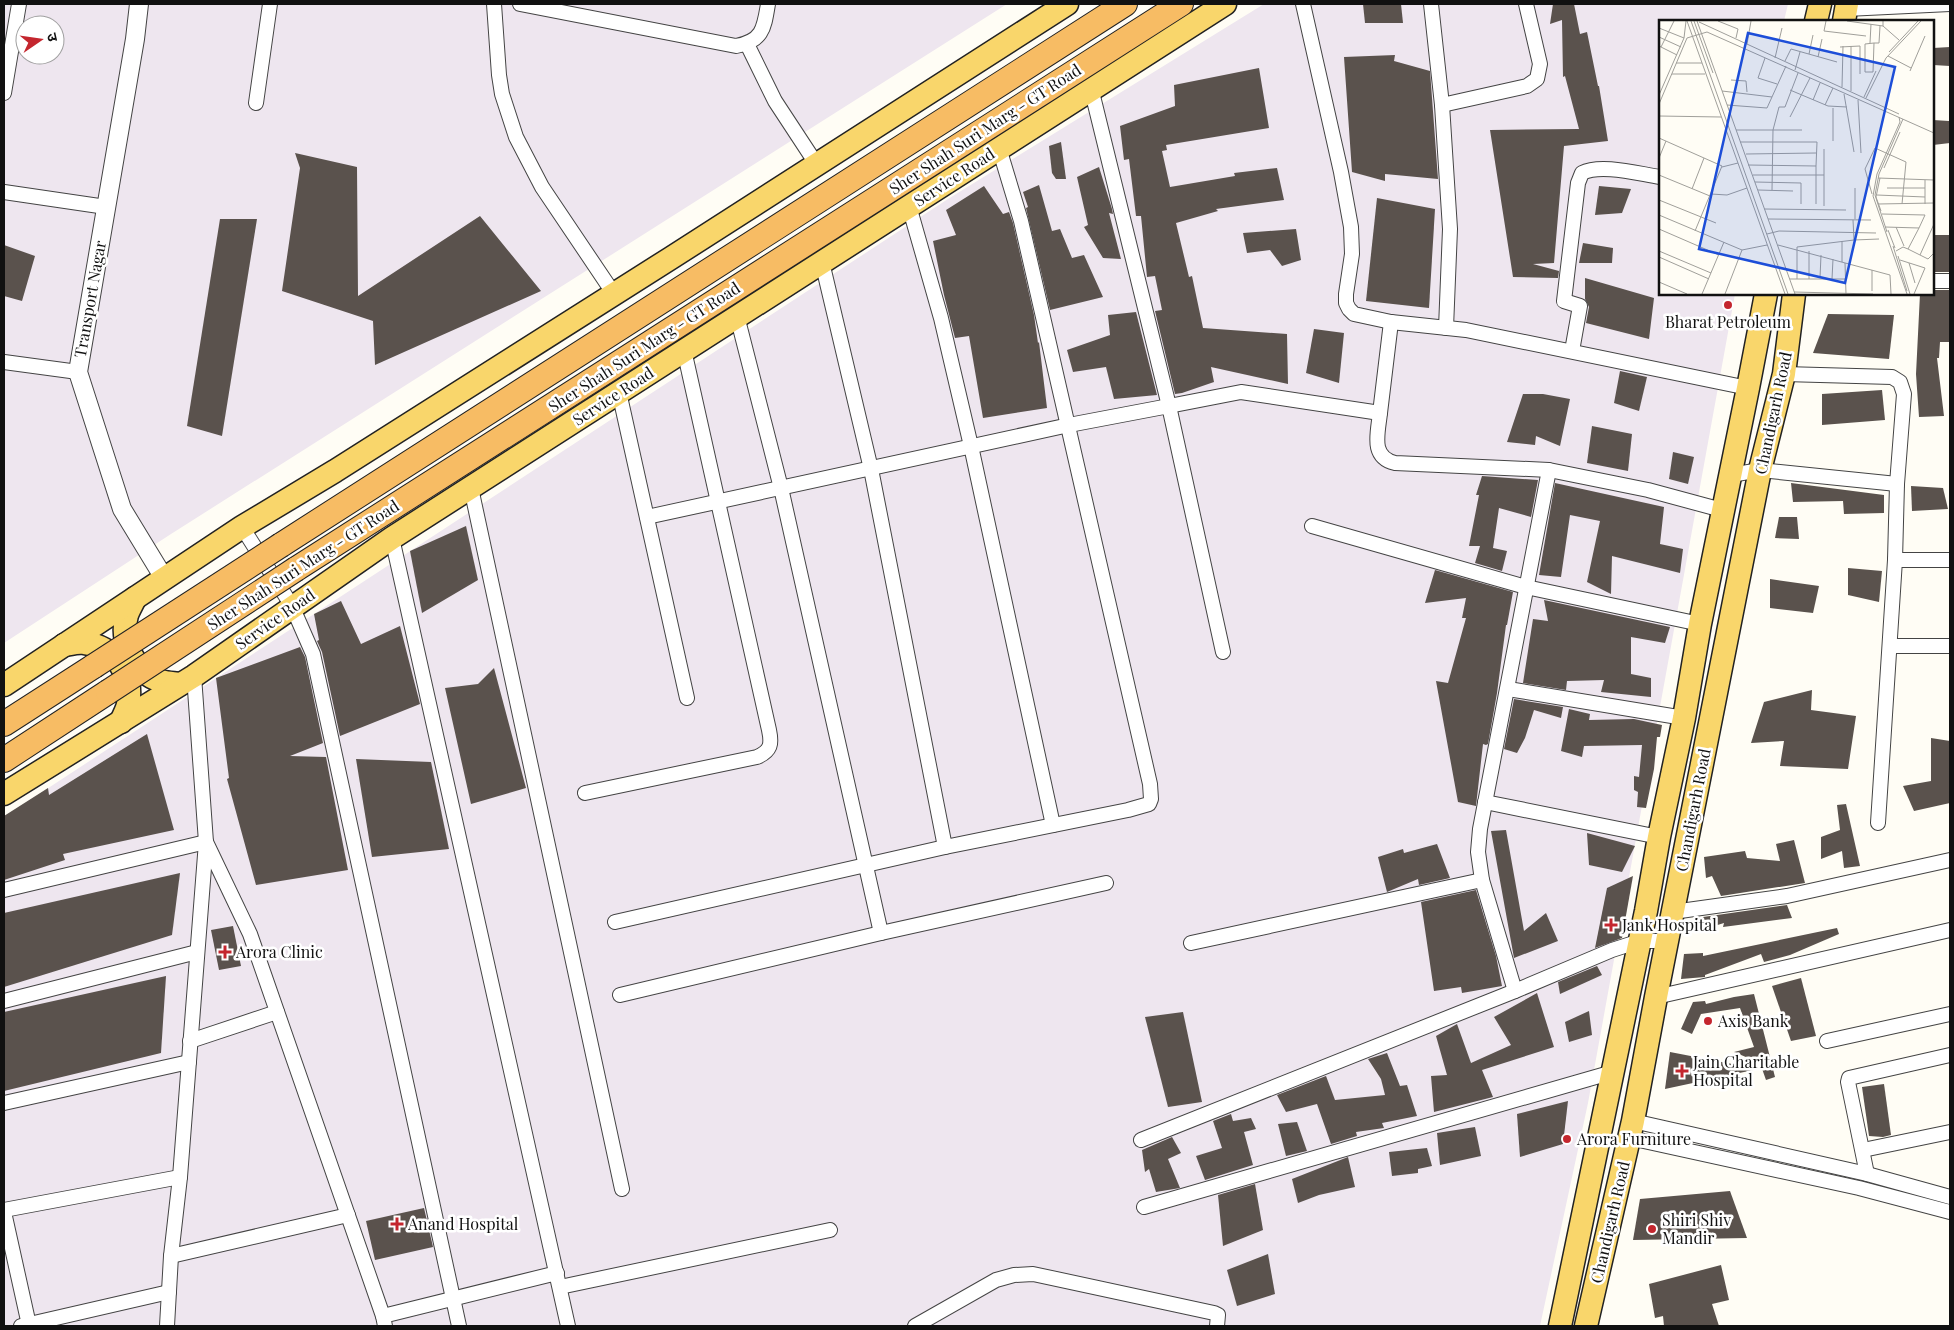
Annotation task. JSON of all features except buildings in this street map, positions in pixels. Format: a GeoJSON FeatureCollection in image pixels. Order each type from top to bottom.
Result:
{"type":"FeatureCollection","features":[{"type":"Feature","properties":{"kind":"highway","name":"Sher Shah Suri Marg - GT Road"},"geometry":{"type":"LineString","coordinates":[[4,724],[1126,4]]}},
{"type":"Feature","properties":{"kind":"highway","name":"Sher Shah Suri Marg - GT Road"},"geometry":{"type":"LineString","coordinates":[[4,760],[296,569],[1181,4]]}},
{"type":"Feature","properties":{"kind":"main road"},"geometry":{"type":"LineString","coordinates":[[4,685],[242,527],[335,471],[1067,4]]}},
{"type":"Feature","properties":{"kind":"main road","name":"Service Road"},"geometry":{"type":"LineString","coordinates":[[4,794],[187,680],[392,538],[1091,88],[1226,4]]}},
{"type":"Feature","properties":{"kind":"main road"},"geometry":{"type":"LineString","coordinates":[[1816,20],[1820,4]]}},
{"type":"Feature","properties":{"kind":"main road","name":"Chandigarh Road"},"geometry":{"type":"LineString","coordinates":[[1560,1326],[1640,941],[1684,718],[1722,510],[1731,475],[1766,295]]}},
{"type":"Feature","properties":{"kind":"main road","name":"Chandigarh Road"},"geometry":{"type":"LineString","coordinates":[[1586,1326],[1631,1130],[1672,912],[1760,470],[1784,374],[1794,295]]}},
{"type":"Feature","properties":{"kind":"main road"},"geometry":{"type":"LineString","coordinates":[[135,598],[126,616],[125,636],[130,655],[143,671],[160,681],[187,680]]}},
{"type":"Feature","properties":{"kind":"main road"},"geometry":{"type":"LineString","coordinates":[[64,645],[82,642],[100,646],[114,656],[125,670],[130,688],[128,705],[120,722]]}},
{"type":"Feature","properties":{"kind":"street"},"geometry":{"type":"LineString","coordinates":[[4,93],[19,4]]}},
{"type":"Feature","properties":{"kind":"street","name":"Transport Nagar"},"geometry":{"type":"LineString","coordinates":[[140,4],[78,372],[122,509],[164,578]]}},
{"type":"Feature","properties":{"kind":"street"},"geometry":{"type":"LineString","coordinates":[[256,103],[270,4]]}},
{"type":"Feature","properties":{"kind":"street"},"geometry":{"type":"LineString","coordinates":[[494,4],[502,94],[516,137],[542,187],[614,294]]}},
{"type":"Feature","properties":{"kind":"street"},"geometry":{"type":"LineString","coordinates":[[520,4],[736,46],[747,44],[757,39],[764,25],[768,4]]}},
{"type":"Feature","properties":{"kind":"street"},"geometry":{"type":"LineString","coordinates":[[1303,4],[1341,172],[1351,227],[1352,254],[1346,294],[1346,304],[1349,310],[1354,314],[1391,322],[1446,328],[1572,351],[1748,388]]}},
{"type":"Feature","properties":{"kind":"street"},"geometry":{"type":"LineString","coordinates":[[1431,4],[1442,105],[1450,229],[1446,328]]}},
{"type":"Feature","properties":{"kind":"street"},"geometry":{"type":"LineString","coordinates":[[1442,105],[1527,86],[1538,79],[1540,64],[1526,4]]}},
{"type":"Feature","properties":{"kind":"street"},"geometry":{"type":"LineString","coordinates":[[1846,11],[1950,4]]}},
{"type":"Feature","properties":{"kind":"street"},"geometry":{"type":"LineString","coordinates":[[747,44],[775,101],[817,165]]}},
{"type":"Feature","properties":{"kind":"street"},"geometry":{"type":"LineString","coordinates":[[1091,88],[1169,406],[1223,652]]}},
{"type":"Feature","properties":{"kind":"street"},"geometry":{"type":"LineString","coordinates":[[615,922],[945,847],[1149,804],[1151,799],[1150,784],[1069,425],[1020,220],[999,148]]}},
{"type":"Feature","properties":{"kind":"street"},"geometry":{"type":"LineString","coordinates":[[1572,351],[1580,306],[1564,301],[1578,183],[1582,173],[1593,169],[1603,169],[1659,177]]}},
{"type":"Feature","properties":{"kind":"street"},"geometry":{"type":"LineString","coordinates":[[4,192],[106,207]]}},
{"type":"Feature","properties":{"kind":"street"},"geometry":{"type":"LineString","coordinates":[[909,206],[941,318],[971,446],[1053,825]]}},
{"type":"Feature","properties":{"kind":"street"},"geometry":{"type":"LineString","coordinates":[[822,262],[871,469],[945,847]]}},
{"type":"Feature","properties":{"kind":"street"},"geometry":{"type":"LineString","coordinates":[[1934,281],[1950,281]]}},
{"type":"Feature","properties":{"kind":"street"},"geometry":{"type":"LineString","coordinates":[[738,316],[781,488],[881,933]]}},
{"type":"Feature","properties":{"kind":"street"},"geometry":{"type":"LineString","coordinates":[[1391,322],[1377,443],[1379,452],[1386,461],[1395,463],[1549,470],[1648,490],[1722,510]]}},
{"type":"Feature","properties":{"kind":"street"},"geometry":{"type":"LineString","coordinates":[[584,793],[757,757],[768,751],[770,747],[769,730],[684,350]]}},
{"type":"Feature","properties":{"kind":"street"},"geometry":{"type":"LineString","coordinates":[[4,362],[78,372]]}},
{"type":"Feature","properties":{"kind":"street"},"geometry":{"type":"LineString","coordinates":[[1784,374],[1892,377],[1900,382],[1904,394],[1897,484],[1895,560],[1878,823]]}},
{"type":"Feature","properties":{"kind":"street"},"geometry":{"type":"LineString","coordinates":[[619,392],[687,698]]}},
{"type":"Feature","properties":{"kind":"street"},"geometry":{"type":"LineString","coordinates":[[647,517],[1069,425],[1241,392],[1380,413]]}},
{"type":"Feature","properties":{"kind":"street"},"geometry":{"type":"LineString","coordinates":[[1515,991],[1482,880],[1478,852],[1485,802],[1549,470]]}},
{"type":"Feature","properties":{"kind":"street"},"geometry":{"type":"LineString","coordinates":[[1731,475],[1760,470],[1897,484]]}},
{"type":"Feature","properties":{"kind":"street"},"geometry":{"type":"LineString","coordinates":[[471,488],[622,1189]]}},
{"type":"Feature","properties":{"kind":"street"},"geometry":{"type":"LineString","coordinates":[[1312,526],[1526,587],[1700,624]]}},
{"type":"Feature","properties":{"kind":"street"},"geometry":{"type":"LineString","coordinates":[[242,527],[292,606],[313,654],[459,1326]]}},
{"type":"Feature","properties":{"kind":"street"},"geometry":{"type":"LineString","coordinates":[[392,538],[568,1326]]}},
{"type":"Feature","properties":{"kind":"street"},"geometry":{"type":"LineString","coordinates":[[1895,560],[1950,560]]}},
{"type":"Feature","properties":{"kind":"street"},"geometry":{"type":"LineString","coordinates":[[1890,646],[1950,646]]}},
{"type":"Feature","properties":{"kind":"street"},"geometry":{"type":"LineString","coordinates":[[167,1326],[168,1292],[180,1177],[206,842],[187,680]]}},
{"type":"Feature","properties":{"kind":"street"},"geometry":{"type":"LineString","coordinates":[[1508,689],[1684,718]]}},
{"type":"Feature","properties":{"kind":"street"},"geometry":{"type":"LineString","coordinates":[[1485,802],[1659,837]]}},
{"type":"Feature","properties":{"kind":"street"},"geometry":{"type":"LineString","coordinates":[[206,842],[250,934],[384,1321],[454,1298],[556,1273]]}},
{"type":"Feature","properties":{"kind":"street"},"geometry":{"type":"LineString","coordinates":[[4,890],[206,842]]}},
{"type":"Feature","properties":{"kind":"street"},"geometry":{"type":"LineString","coordinates":[[1672,912],[1787,896],[1950,860]]}},
{"type":"Feature","properties":{"kind":"street"},"geometry":{"type":"LineString","coordinates":[[1191,943],[1482,880]]}},
{"type":"Feature","properties":{"kind":"street"},"geometry":{"type":"LineString","coordinates":[[620,995],[881,933],[1106,883]]}},
{"type":"Feature","properties":{"kind":"street"},"geometry":{"type":"LineString","coordinates":[[1656,997],[1950,930]]}},
{"type":"Feature","properties":{"kind":"street"},"geometry":{"type":"LineString","coordinates":[[1141,1140],[1515,991],[1612,950],[1640,941],[1667,941]]}},
{"type":"Feature","properties":{"kind":"street"},"geometry":{"type":"LineString","coordinates":[[4,1001],[197,952]]}},
{"type":"Feature","properties":{"kind":"street"},"geometry":{"type":"LineString","coordinates":[[190,1041],[277,1012]]}},
{"type":"Feature","properties":{"kind":"street"},"geometry":{"type":"LineString","coordinates":[[1827,1041],[1950,1014]]}},
{"type":"Feature","properties":{"kind":"street"},"geometry":{"type":"LineString","coordinates":[[1867,1174],[1848,1082],[1849,1078],[1950,1055]]}},
{"type":"Feature","properties":{"kind":"street"},"geometry":{"type":"LineString","coordinates":[[4,1103],[189,1062]]}},
{"type":"Feature","properties":{"kind":"street"},"geometry":{"type":"LineString","coordinates":[[1144,1207],[1613,1072]]}},
{"type":"Feature","properties":{"kind":"street"},"geometry":{"type":"LineString","coordinates":[[1631,1130],[1867,1174],[1950,1197]]}},
{"type":"Feature","properties":{"kind":"street"},"geometry":{"type":"LineString","coordinates":[[1631,1130],[1950,1212]]}},
{"type":"Feature","properties":{"kind":"street"},"geometry":{"type":"LineString","coordinates":[[1863,1150],[1950,1132]]}},
{"type":"Feature","properties":{"kind":"street"},"geometry":{"type":"LineString","coordinates":[[168,1292],[25,1325],[4,1211],[180,1177]]}},
{"type":"Feature","properties":{"kind":"street"},"geometry":{"type":"LineString","coordinates":[[171,1256],[348,1215]]}},
{"type":"Feature","properties":{"kind":"street"},"geometry":{"type":"LineString","coordinates":[[560,1287],[830,1230]]}},
{"type":"Feature","properties":{"kind":"street"},"geometry":{"type":"LineString","coordinates":[[915,1326],[996,1280],[1014,1275],[1033,1274],[1214,1313],[1218,1315],[1217,1326]]}},
{"type":"Feature","properties":{"kind":"shaded area"},"geometry":{"type":"Polygon","coordinates":[[[4,4],[1007,4],[171,534],[4,643],[4,4]]]}},
{"type":"Feature","properties":{"kind":"shaded area"},"geometry":{"type":"Polygon","coordinates":[[[1264,4],[1788,4],[1784,20],[1659,20],[1659,295],[1735,295],[1588,1103],[1540,1326],[4,1326],[4,817],[948,199],[1264,4]]]}},
{"type":"Feature","properties":{"kind":"place","name":"Bharat Petroleum"},"geometry":{"type":"Point","coordinates":[1728,305]}},
{"type":"Feature","properties":{"kind":"place","name":"Jank Hospital"},"geometry":{"type":"Point","coordinates":[1611,925]}},
{"type":"Feature","properties":{"kind":"place","name":"Arora Clinic"},"geometry":{"type":"Point","coordinates":[225,952]}},
{"type":"Feature","properties":{"kind":"place","name":"Axis Bank"},"geometry":{"type":"Point","coordinates":[1708,1021]}},
{"type":"Feature","properties":{"kind":"place","name":"Jain Charitable Hospital"},"geometry":{"type":"Point","coordinates":[1682,1071]}},
{"type":"Feature","properties":{"kind":"place","name":"Arora Furniture"},"geometry":{"type":"Point","coordinates":[1567,1139]}},
{"type":"Feature","properties":{"kind":"place","name":"Anand Hospital"},"geometry":{"type":"Point","coordinates":[397,1224]}},
{"type":"Feature","properties":{"kind":"place","name":"Shiri Shiv Mandir"},"geometry":{"type":"Point","coordinates":[1652,1229]}}]}
